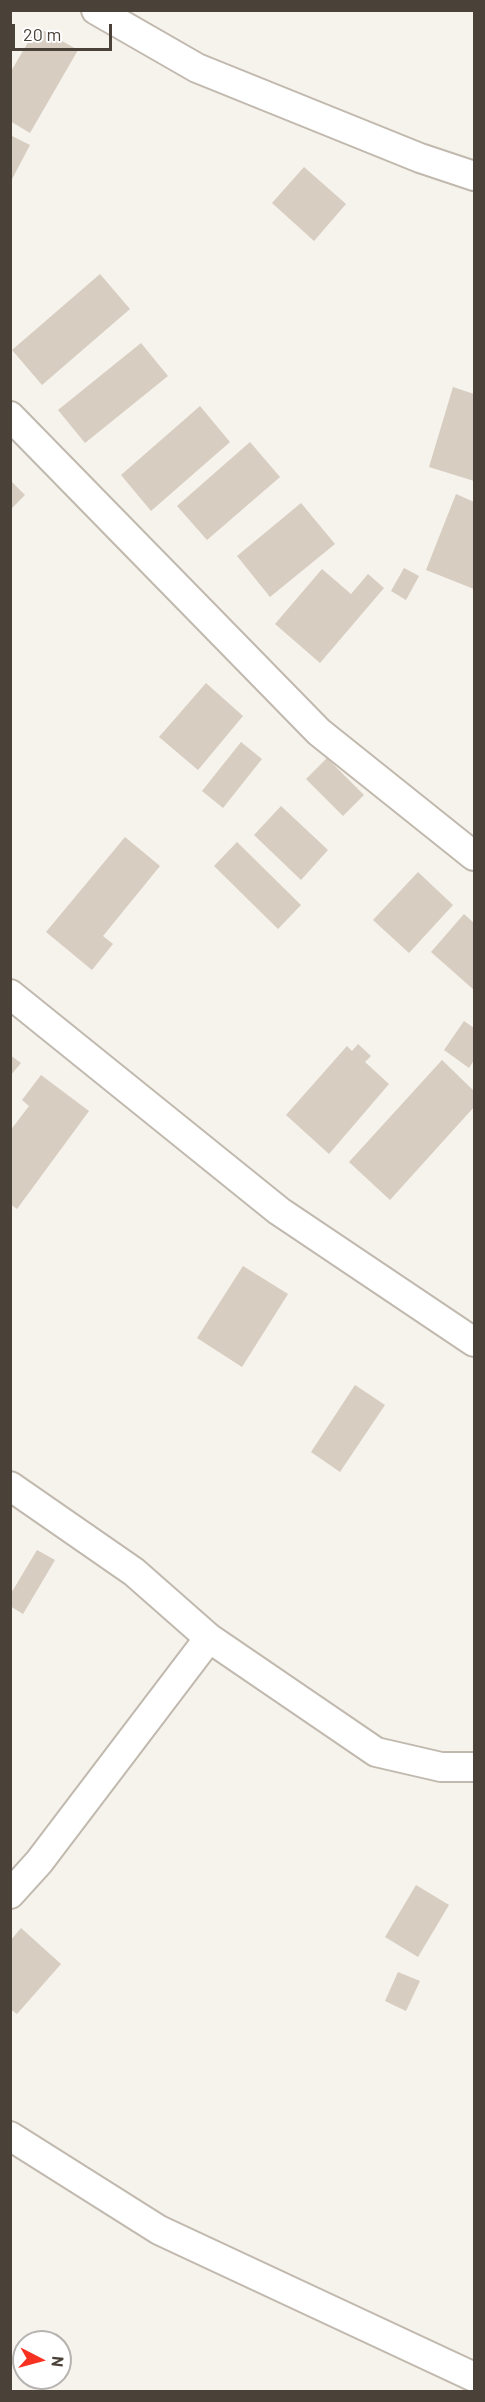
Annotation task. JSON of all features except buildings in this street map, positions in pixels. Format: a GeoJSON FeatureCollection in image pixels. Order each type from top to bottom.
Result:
{"type":"FeatureCollection","features":[{"type":"Feature","properties":{"kind":"street"},"geometry":{"type":"LineString","coordinates":[[96,10],[197,68],[420,158],[474,176]]}},
{"type":"Feature","properties":{"kind":"street"},"geometry":{"type":"LineString","coordinates":[[10,416],[319,732],[474,856]]}},
{"type":"Feature","properties":{"kind":"street"},"geometry":{"type":"LineString","coordinates":[[10,994],[279,1211],[474,1342]]}},
{"type":"Feature","properties":{"kind":"street"},"geometry":{"type":"LineString","coordinates":[[10,1486],[135,1572],[209,1638],[376,1752],[441,1767],[474,1767]]}},
{"type":"Feature","properties":{"kind":"street"},"geometry":{"type":"LineString","coordinates":[[10,1894],[39,1862],[209,1638]]}},
{"type":"Feature","properties":{"kind":"street"},"geometry":{"type":"LineString","coordinates":[[10,2136],[159,2230],[474,2378]]}}]}
